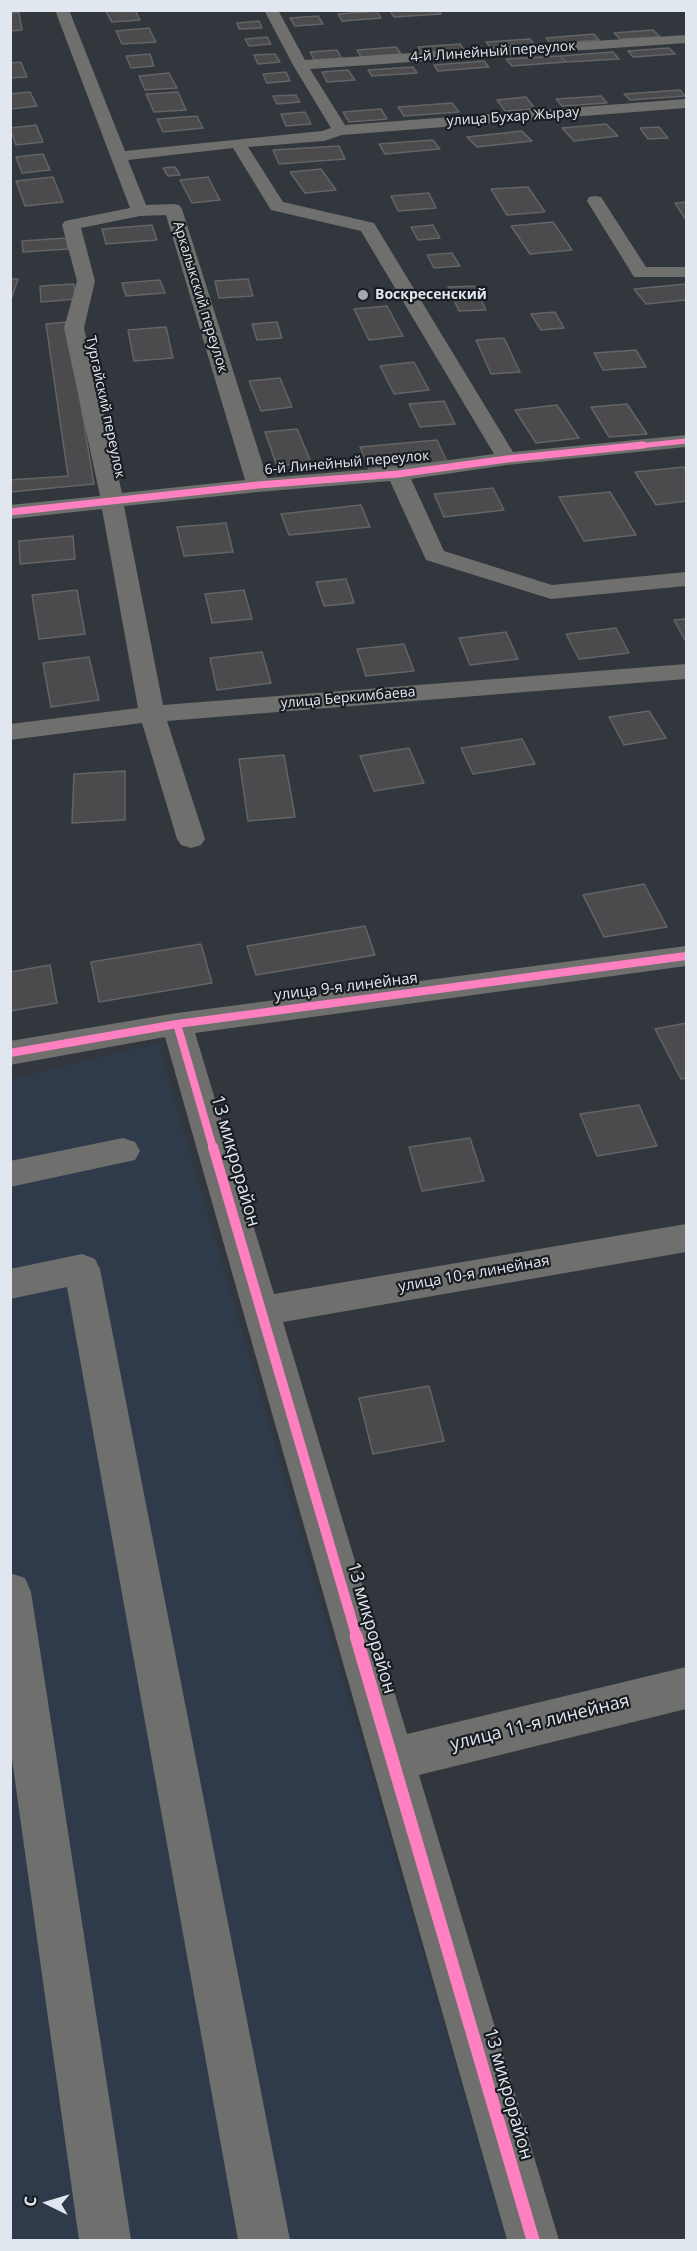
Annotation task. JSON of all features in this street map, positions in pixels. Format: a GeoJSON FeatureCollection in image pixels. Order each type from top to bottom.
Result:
{"type":"FeatureCollection","features":[{"type":"Feature","properties":{"kind":"street"},"geometry":{"type":"LineString","coordinates":[[62,10],[140,211]]}},
{"type":"Feature","properties":{"kind":"street"},"geometry":{"type":"LineString","coordinates":[[276,11],[300,65],[340,130]]}},
{"type":"Feature","properties":{"kind":"street","name":"4-й Линейный переулок"},"geometry":{"type":"LineString","coordinates":[[300,65],[687,39]]}},
{"type":"Feature","properties":{"kind":"street","name":"улица Бухар Жырау"},"geometry":{"type":"LineString","coordinates":[[119,156],[324,136],[340,130],[687,104]]}},
{"type":"Feature","properties":{"kind":"street"},"geometry":{"type":"LineString","coordinates":[[238,143],[277,206],[368,227],[507,459]]}},
{"type":"Feature","properties":{"kind":"street"},"geometry":{"type":"LineString","coordinates":[[595,201],[640,273],[687,272]]}},
{"type":"Feature","properties":{"kind":"street","name":"Аркалыкский переулок"},"geometry":{"type":"LineString","coordinates":[[140,211],[173,209],[258,485]]}},
{"type":"Feature","properties":{"kind":"street","name":"Тургайский переулок"},"geometry":{"type":"LineString","coordinates":[[140,211],[71,225],[86,281],[74,328],[112,500],[152,714],[191,839]]}},
{"type":"Feature","properties":{"kind":"street","name":"6-й Линейный переулок"},"geometry":{"type":"LineString","coordinates":[[10,512],[258,485],[398,474],[507,459],[687,441]]}},
{"type":"Feature","properties":{"kind":"street"},"geometry":{"type":"LineString","coordinates":[[398,474],[435,555],[551,592],[687,579]]}},
{"type":"Feature","properties":{"kind":"street","name":"улица Беркимбаева"},"geometry":{"type":"LineString","coordinates":[[10,732],[152,714],[687,672]]}},
{"type":"Feature","properties":{"kind":"street","name":"улица 9-я линейная"},"geometry":{"type":"LineString","coordinates":[[10,1053],[177,1024],[687,956]]}},
{"type":"Feature","properties":{"kind":"street","name":"13 микрорайон"},"geometry":{"type":"LineString","coordinates":[[177,1024],[533,2241]]}},
{"type":"Feature","properties":{"kind":"street"},"geometry":{"type":"LineString","coordinates":[[10,1174],[123,1151]]}},
{"type":"Feature","properties":{"kind":"street","name":"улица 10-я линейная"},"geometry":{"type":"LineString","coordinates":[[261,1311],[687,1238]]}},
{"type":"Feature","properties":{"kind":"street"},"geometry":{"type":"LineString","coordinates":[[10,1284],[82,1269],[264,2241]]}},
{"type":"Feature","properties":{"kind":"street"},"geometry":{"type":"LineString","coordinates":[[10,1592],[105,2241]]}},
{"type":"Feature","properties":{"kind":"street","name":"улица 11-я линейная"},"geometry":{"type":"LineString","coordinates":[[393,1759],[687,1688]]}},
{"type":"Feature","properties":{"kind":"shaded area"},"geometry":{"type":"Polygon","coordinates":[[[158,1043],[507,2240],[11,2240],[10,1079],[158,1043]]]}},
{"type":"Feature","properties":{"kind":"building"},"geometry":{"type":"Polygon","coordinates":[[[105,10],[135,10],[140,20],[112,22],[105,10]]]}},
{"type":"Feature","properties":{"kind":"building"},"geometry":{"type":"Polygon","coordinates":[[[439,10],[441,14],[394,17],[390,11],[439,10]]]}},
{"type":"Feature","properties":{"kind":"building"},"geometry":{"type":"Polygon","coordinates":[[[377,11],[381,18],[342,21],[338,14],[377,11]]]}},
{"type":"Feature","properties":{"kind":"building"},"geometry":{"type":"Polygon","coordinates":[[[19,12],[22,30],[10,31],[10,13],[19,12]]]}},
{"type":"Feature","properties":{"kind":"building"},"geometry":{"type":"Polygon","coordinates":[[[318,16],[323,24],[295,26],[290,18],[318,16]]]}},
{"type":"Feature","properties":{"kind":"building"},"geometry":{"type":"Polygon","coordinates":[[[259,21],[262,28],[239,29],[237,23],[259,21]]]}},
{"type":"Feature","properties":{"kind":"building"},"geometry":{"type":"Polygon","coordinates":[[[149,28],[156,42],[122,44],[116,31],[149,28]]]}},
{"type":"Feature","properties":{"kind":"building"},"geometry":{"type":"Polygon","coordinates":[[[653,30],[660,37],[620,39],[614,33],[653,30]]]}},
{"type":"Feature","properties":{"kind":"building"},"geometry":{"type":"Polygon","coordinates":[[[594,34],[599,40],[551,44],[546,38],[594,34]]]}},
{"type":"Feature","properties":{"kind":"building"},"geometry":{"type":"Polygon","coordinates":[[[267,37],[271,44],[249,46],[245,39],[267,37]]]}},
{"type":"Feature","properties":{"kind":"building"},"geometry":{"type":"Polygon","coordinates":[[[530,39],[535,45],[491,48],[486,42],[530,39]]]}},
{"type":"Feature","properties":{"kind":"building"},"geometry":{"type":"Polygon","coordinates":[[[460,44],[464,50],[421,52],[418,47],[460,44]]]}},
{"type":"Feature","properties":{"kind":"building"},"geometry":{"type":"Polygon","coordinates":[[[396,47],[401,54],[361,57],[357,50],[396,47]]]}},
{"type":"Feature","properties":{"kind":"building"},"geometry":{"type":"Polygon","coordinates":[[[669,48],[675,54],[633,57],[628,51],[669,48]]]}},
{"type":"Feature","properties":{"kind":"building"},"geometry":{"type":"Polygon","coordinates":[[[337,50],[342,59],[315,61],[310,52],[337,50]]]}},
{"type":"Feature","properties":{"kind":"building"},"geometry":{"type":"Polygon","coordinates":[[[613,52],[619,59],[566,62],[560,56],[613,52]]]}},
{"type":"Feature","properties":{"kind":"building"},"geometry":{"type":"Polygon","coordinates":[[[150,54],[154,66],[131,68],[126,56],[150,54]]]}},
{"type":"Feature","properties":{"kind":"building"},"geometry":{"type":"Polygon","coordinates":[[[275,54],[280,62],[258,64],[254,55],[275,54]]]}},
{"type":"Feature","properties":{"kind":"building"},"geometry":{"type":"Polygon","coordinates":[[[560,56],[566,62],[512,66],[506,59],[560,56]]]}},
{"type":"Feature","properties":{"kind":"building"},"geometry":{"type":"Polygon","coordinates":[[[484,61],[489,67],[438,71],[434,65],[484,61]]]}},
{"type":"Feature","properties":{"kind":"building"},"geometry":{"type":"Polygon","coordinates":[[[21,62],[27,77],[10,78],[10,63],[21,62]]]}},
{"type":"Feature","properties":{"kind":"building"},"geometry":{"type":"Polygon","coordinates":[[[413,67],[417,73],[372,76],[368,70],[413,67]]]}},
{"type":"Feature","properties":{"kind":"building"},"geometry":{"type":"Polygon","coordinates":[[[348,70],[355,80],[327,82],[322,72],[348,70]]]}},
{"type":"Feature","properties":{"kind":"building"},"geometry":{"type":"Polygon","coordinates":[[[286,72],[290,81],[267,83],[263,74],[286,72]]]}},
{"type":"Feature","properties":{"kind":"building"},"geometry":{"type":"Polygon","coordinates":[[[169,73],[177,88],[145,90],[139,76],[169,73]]]}},
{"type":"Feature","properties":{"kind":"building"},"geometry":{"type":"Polygon","coordinates":[[[680,90],[685,96],[630,100],[624,94],[680,90]]]}},
{"type":"Feature","properties":{"kind":"building"},"geometry":{"type":"Polygon","coordinates":[[[30,92],[37,106],[10,109],[10,94],[30,92]]]}},
{"type":"Feature","properties":{"kind":"building"},"geometry":{"type":"Polygon","coordinates":[[[178,92],[186,110],[154,112],[146,94],[178,92]]]}},
{"type":"Feature","properties":{"kind":"building"},"geometry":{"type":"Polygon","coordinates":[[[296,95],[300,102],[277,104],[273,96],[296,95]]]}},
{"type":"Feature","properties":{"kind":"building"},"geometry":{"type":"Polygon","coordinates":[[[601,96],[607,103],[562,106],[556,99],[601,96]]]}},
{"type":"Feature","properties":{"kind":"building"},"geometry":{"type":"Polygon","coordinates":[[[526,97],[535,109],[505,111],[497,100],[526,97]]]}},
{"type":"Feature","properties":{"kind":"building"},"geometry":{"type":"Polygon","coordinates":[[[452,103],[459,112],[404,116],[398,107],[452,103]]]}},
{"type":"Feature","properties":{"kind":"building"},"geometry":{"type":"Polygon","coordinates":[[[381,109],[387,119],[349,122],[343,112],[381,109]]]}},
{"type":"Feature","properties":{"kind":"building"},"geometry":{"type":"Polygon","coordinates":[[[305,112],[311,124],[286,126],[281,114],[305,112]]]}},
{"type":"Feature","properties":{"kind":"building"},"geometry":{"type":"Polygon","coordinates":[[[197,116],[203,128],[163,132],[157,119],[197,116]]]}},
{"type":"Feature","properties":{"kind":"building"},"geometry":{"type":"Polygon","coordinates":[[[606,124],[618,136],[574,141],[562,128],[606,124]]]}},
{"type":"Feature","properties":{"kind":"building"},"geometry":{"type":"Polygon","coordinates":[[[36,125],[43,142],[16,145],[10,128],[36,125]]]}},
{"type":"Feature","properties":{"kind":"building"},"geometry":{"type":"Polygon","coordinates":[[[659,127],[668,138],[648,139],[640,128],[659,127]]]}},
{"type":"Feature","properties":{"kind":"building"},"geometry":{"type":"Polygon","coordinates":[[[522,131],[532,141],[477,147],[467,137],[522,131]]]}},
{"type":"Feature","properties":{"kind":"building"},"geometry":{"type":"Polygon","coordinates":[[[433,140],[440,149],[385,154],[379,144],[433,140]]]}},
{"type":"Feature","properties":{"kind":"building"},"geometry":{"type":"Polygon","coordinates":[[[339,146],[345,159],[279,164],[273,150],[339,146]]]}},
{"type":"Feature","properties":{"kind":"building"},"geometry":{"type":"Polygon","coordinates":[[[43,154],[50,170],[22,173],[16,157],[43,154]]]}},
{"type":"Feature","properties":{"kind":"building"},"geometry":{"type":"Polygon","coordinates":[[[175,167],[180,175],[168,176],[163,168],[175,167]]]}},
{"type":"Feature","properties":{"kind":"building"},"geometry":{"type":"Polygon","coordinates":[[[321,169],[336,190],[305,193],[290,172],[321,169]]]}},
{"type":"Feature","properties":{"kind":"building"},"geometry":{"type":"Polygon","coordinates":[[[53,177],[63,202],[25,206],[16,181],[53,177]]]}},
{"type":"Feature","properties":{"kind":"building"},"geometry":{"type":"Polygon","coordinates":[[[208,177],[220,200],[192,203],[180,180],[208,177]]]}},
{"type":"Feature","properties":{"kind":"building"},"geometry":{"type":"Polygon","coordinates":[[[528,187],[545,212],[507,215],[491,189],[528,187]]]}},
{"type":"Feature","properties":{"kind":"building"},"geometry":{"type":"Polygon","coordinates":[[[429,193],[436,208],[398,211],[391,196],[429,193]]]}},
{"type":"Feature","properties":{"kind":"building"},"geometry":{"type":"Polygon","coordinates":[[[686,202],[686,220],[675,203],[686,202]]]}},
{"type":"Feature","properties":{"kind":"building"},"geometry":{"type":"Polygon","coordinates":[[[553,222],[572,250],[530,254],[511,226],[553,222]]]}},
{"type":"Feature","properties":{"kind":"building"},"geometry":{"type":"Polygon","coordinates":[[[152,225],[157,240],[106,244],[102,229],[152,225]]]}},
{"type":"Feature","properties":{"kind":"building"},"geometry":{"type":"Polygon","coordinates":[[[433,225],[440,238],[418,240],[411,227],[433,225]]]}},
{"type":"Feature","properties":{"kind":"building"},"geometry":{"type":"Polygon","coordinates":[[[66,238],[68,249],[23,252],[22,241],[66,238]]]}},
{"type":"Feature","properties":{"kind":"building"},"geometry":{"type":"Polygon","coordinates":[[[452,253],[460,266],[434,268],[427,255],[452,253]]]}},
{"type":"Feature","properties":{"kind":"building"},"geometry":{"type":"Polygon","coordinates":[[[10,279],[18,279],[10,303],[10,279]]]}},
{"type":"Feature","properties":{"kind":"building"},"geometry":{"type":"Polygon","coordinates":[[[248,279],[253,296],[219,298],[215,281],[248,279]]]}},
{"type":"Feature","properties":{"kind":"building"},"geometry":{"type":"Polygon","coordinates":[[[160,280],[165,293],[126,296],[122,283],[160,280]]]}},
{"type":"Feature","properties":{"kind":"building"},"geometry":{"type":"Polygon","coordinates":[[[74,284],[76,299],[41,302],[40,286],[74,284]]]}},
{"type":"Feature","properties":{"kind":"building"},"geometry":{"type":"Polygon","coordinates":[[[686,284],[686,300],[646,304],[634,289],[686,284]]]}},
{"type":"Feature","properties":{"kind":"building"},"geometry":{"type":"Polygon","coordinates":[[[474,286],[486,310],[459,311],[448,287],[474,286]]]}},
{"type":"Feature","properties":{"kind":"building"},"geometry":{"type":"Polygon","coordinates":[[[387,306],[403,336],[369,340],[354,309],[387,306]]]}},
{"type":"Feature","properties":{"kind":"building"},"geometry":{"type":"Polygon","coordinates":[[[555,312],[564,328],[541,330],[531,314],[555,312]]]}},
{"type":"Feature","properties":{"kind":"building"},"geometry":{"type":"Polygon","coordinates":[[[67,322],[94,484],[10,492],[10,480],[68,476],[46,324],[67,322]]]}},
{"type":"Feature","properties":{"kind":"building"},"geometry":{"type":"Polygon","coordinates":[[[277,322],[282,338],[257,340],[252,324],[277,322]]]}},
{"type":"Feature","properties":{"kind":"building"},"geometry":{"type":"Polygon","coordinates":[[[166,327],[173,358],[134,361],[128,330],[166,327]]]}},
{"type":"Feature","properties":{"kind":"building"},"geometry":{"type":"Polygon","coordinates":[[[504,338],[520,372],[491,374],[476,340],[504,338]]]}},
{"type":"Feature","properties":{"kind":"building"},"geometry":{"type":"Polygon","coordinates":[[[636,350],[646,367],[603,370],[594,353],[636,350]]]}},
{"type":"Feature","properties":{"kind":"building"},"geometry":{"type":"Polygon","coordinates":[[[414,362],[429,390],[394,394],[380,366],[414,362]]]}},
{"type":"Feature","properties":{"kind":"building"},"geometry":{"type":"Polygon","coordinates":[[[280,378],[292,407],[261,411],[249,381],[280,378]]]}},
{"type":"Feature","properties":{"kind":"building"},"geometry":{"type":"Polygon","coordinates":[[[444,401],[455,424],[420,427],[409,404],[444,401]]]}},
{"type":"Feature","properties":{"kind":"building"},"geometry":{"type":"Polygon","coordinates":[[[627,404],[647,434],[609,437],[591,407],[627,404]]]}},
{"type":"Feature","properties":{"kind":"building"},"geometry":{"type":"Polygon","coordinates":[[[557,405],[579,438],[536,443],[515,410],[557,405]]]}},
{"type":"Feature","properties":{"kind":"building"},"geometry":{"type":"Polygon","coordinates":[[[297,429],[311,462],[277,466],[265,432],[297,429]]]}},
{"type":"Feature","properties":{"kind":"building"},"geometry":{"type":"Polygon","coordinates":[[[437,440],[447,462],[369,469],[360,447],[437,440]]]}},
{"type":"Feature","properties":{"kind":"building"},"geometry":{"type":"Polygon","coordinates":[[[684,467],[686,501],[656,505],[635,472],[684,467]]]}},
{"type":"Feature","properties":{"kind":"building"},"geometry":{"type":"Polygon","coordinates":[[[493,488],[504,510],[444,517],[434,494],[493,488]]]}},
{"type":"Feature","properties":{"kind":"building"},"geometry":{"type":"Polygon","coordinates":[[[610,492],[636,535],[584,541],[559,497],[610,492]]]}},
{"type":"Feature","properties":{"kind":"building"},"geometry":{"type":"Polygon","coordinates":[[[361,505],[370,527],[289,535],[281,514],[361,505]]]}},
{"type":"Feature","properties":{"kind":"building"},"geometry":{"type":"Polygon","coordinates":[[[226,523],[233,552],[184,556],[177,527],[226,523]]]}},
{"type":"Feature","properties":{"kind":"building"},"geometry":{"type":"Polygon","coordinates":[[[73,536],[75,559],[20,564],[19,541],[73,536]]]}},
{"type":"Feature","properties":{"kind":"building"},"geometry":{"type":"Polygon","coordinates":[[[346,579],[354,603],[324,606],[316,582],[346,579]]]}},
{"type":"Feature","properties":{"kind":"building"},"geometry":{"type":"Polygon","coordinates":[[[77,590],[85,634],[39,639],[32,595],[77,590]]]}},
{"type":"Feature","properties":{"kind":"building"},"geometry":{"type":"Polygon","coordinates":[[[244,590],[252,619],[212,623],[205,594],[244,590]]]}},
{"type":"Feature","properties":{"kind":"building"},"geometry":{"type":"Polygon","coordinates":[[[686,619],[686,642],[674,620],[686,619]]]}},
{"type":"Feature","properties":{"kind":"building"},"geometry":{"type":"Polygon","coordinates":[[[616,628],[629,653],[579,659],[566,634],[616,628]]]}},
{"type":"Feature","properties":{"kind":"building"},"geometry":{"type":"Polygon","coordinates":[[[506,632],[518,659],[470,665],[459,638],[506,632]]]}},
{"type":"Feature","properties":{"kind":"building"},"geometry":{"type":"Polygon","coordinates":[[[404,644],[414,671],[366,676],[357,649],[404,644]]]}},
{"type":"Feature","properties":{"kind":"building"},"geometry":{"type":"Polygon","coordinates":[[[262,652],[271,683],[217,690],[210,658],[262,652]]]}},
{"type":"Feature","properties":{"kind":"building"},"geometry":{"type":"Polygon","coordinates":[[[89,657],[99,700],[51,707],[43,663],[89,657]]]}},
{"type":"Feature","properties":{"kind":"building"},"geometry":{"type":"Polygon","coordinates":[[[649,711],[666,738],[624,745],[609,717],[649,711]]]}},
{"type":"Feature","properties":{"kind":"building"},"geometry":{"type":"Polygon","coordinates":[[[522,739],[535,764],[473,774],[461,748],[522,739]]]}},
{"type":"Feature","properties":{"kind":"building"},"geometry":{"type":"Polygon","coordinates":[[[409,748],[424,783],[374,791],[360,756],[409,748]]]}},
{"type":"Feature","properties":{"kind":"building"},"geometry":{"type":"Polygon","coordinates":[[[284,755],[295,817],[248,821],[239,759],[284,755]]]}},
{"type":"Feature","properties":{"kind":"building"},"geometry":{"type":"Polygon","coordinates":[[[125,771],[125,820],[72,823],[74,774],[125,771]]]}},
{"type":"Feature","properties":{"kind":"building"},"geometry":{"type":"Polygon","coordinates":[[[644,884],[667,927],[604,937],[583,895],[644,884]]]}},
{"type":"Feature","properties":{"kind":"building"},"geometry":{"type":"Polygon","coordinates":[[[365,926],[375,955],[256,975],[247,946],[365,926]]]}},
{"type":"Feature","properties":{"kind":"building"},"geometry":{"type":"Polygon","coordinates":[[[201,944],[212,983],[99,1002],[91,962],[201,944]]]}},
{"type":"Feature","properties":{"kind":"building"},"geometry":{"type":"Polygon","coordinates":[[[50,965],[57,1003],[10,1011],[10,972],[50,965]]]}},
{"type":"Feature","properties":{"kind":"building"},"geometry":{"type":"Polygon","coordinates":[[[686,1023],[686,1078],[681,1079],[655,1029],[686,1023]]]}},
{"type":"Feature","properties":{"kind":"building"},"geometry":{"type":"Polygon","coordinates":[[[639,1105],[657,1146],[597,1156],[580,1114],[639,1105]]]}},
{"type":"Feature","properties":{"kind":"building"},"geometry":{"type":"Polygon","coordinates":[[[470,1138],[484,1181],[422,1191],[409,1147],[470,1138]]]}},
{"type":"Feature","properties":{"kind":"building"},"geometry":{"type":"Polygon","coordinates":[[[429,1386],[444,1441],[373,1454],[359,1398],[429,1386]]]}},
{"type":"Feature","properties":{"kind":"cycle path"},"geometry":{"type":"LineString","coordinates":[[10,512],[258,485],[398,474],[507,459],[686,441]]}},
{"type":"Feature","properties":{"kind":"cycle path"},"geometry":{"type":"LineString","coordinates":[[10,1053],[177,1024],[686,956]]}},
{"type":"Feature","properties":{"kind":"cycle path"},"geometry":{"type":"LineString","coordinates":[[177,1024],[533,2240]]}},
{"type":"Feature","properties":{"kind":"place","name":"Воскресенский"},"geometry":{"type":"Point","coordinates":[363,295]}}]}
